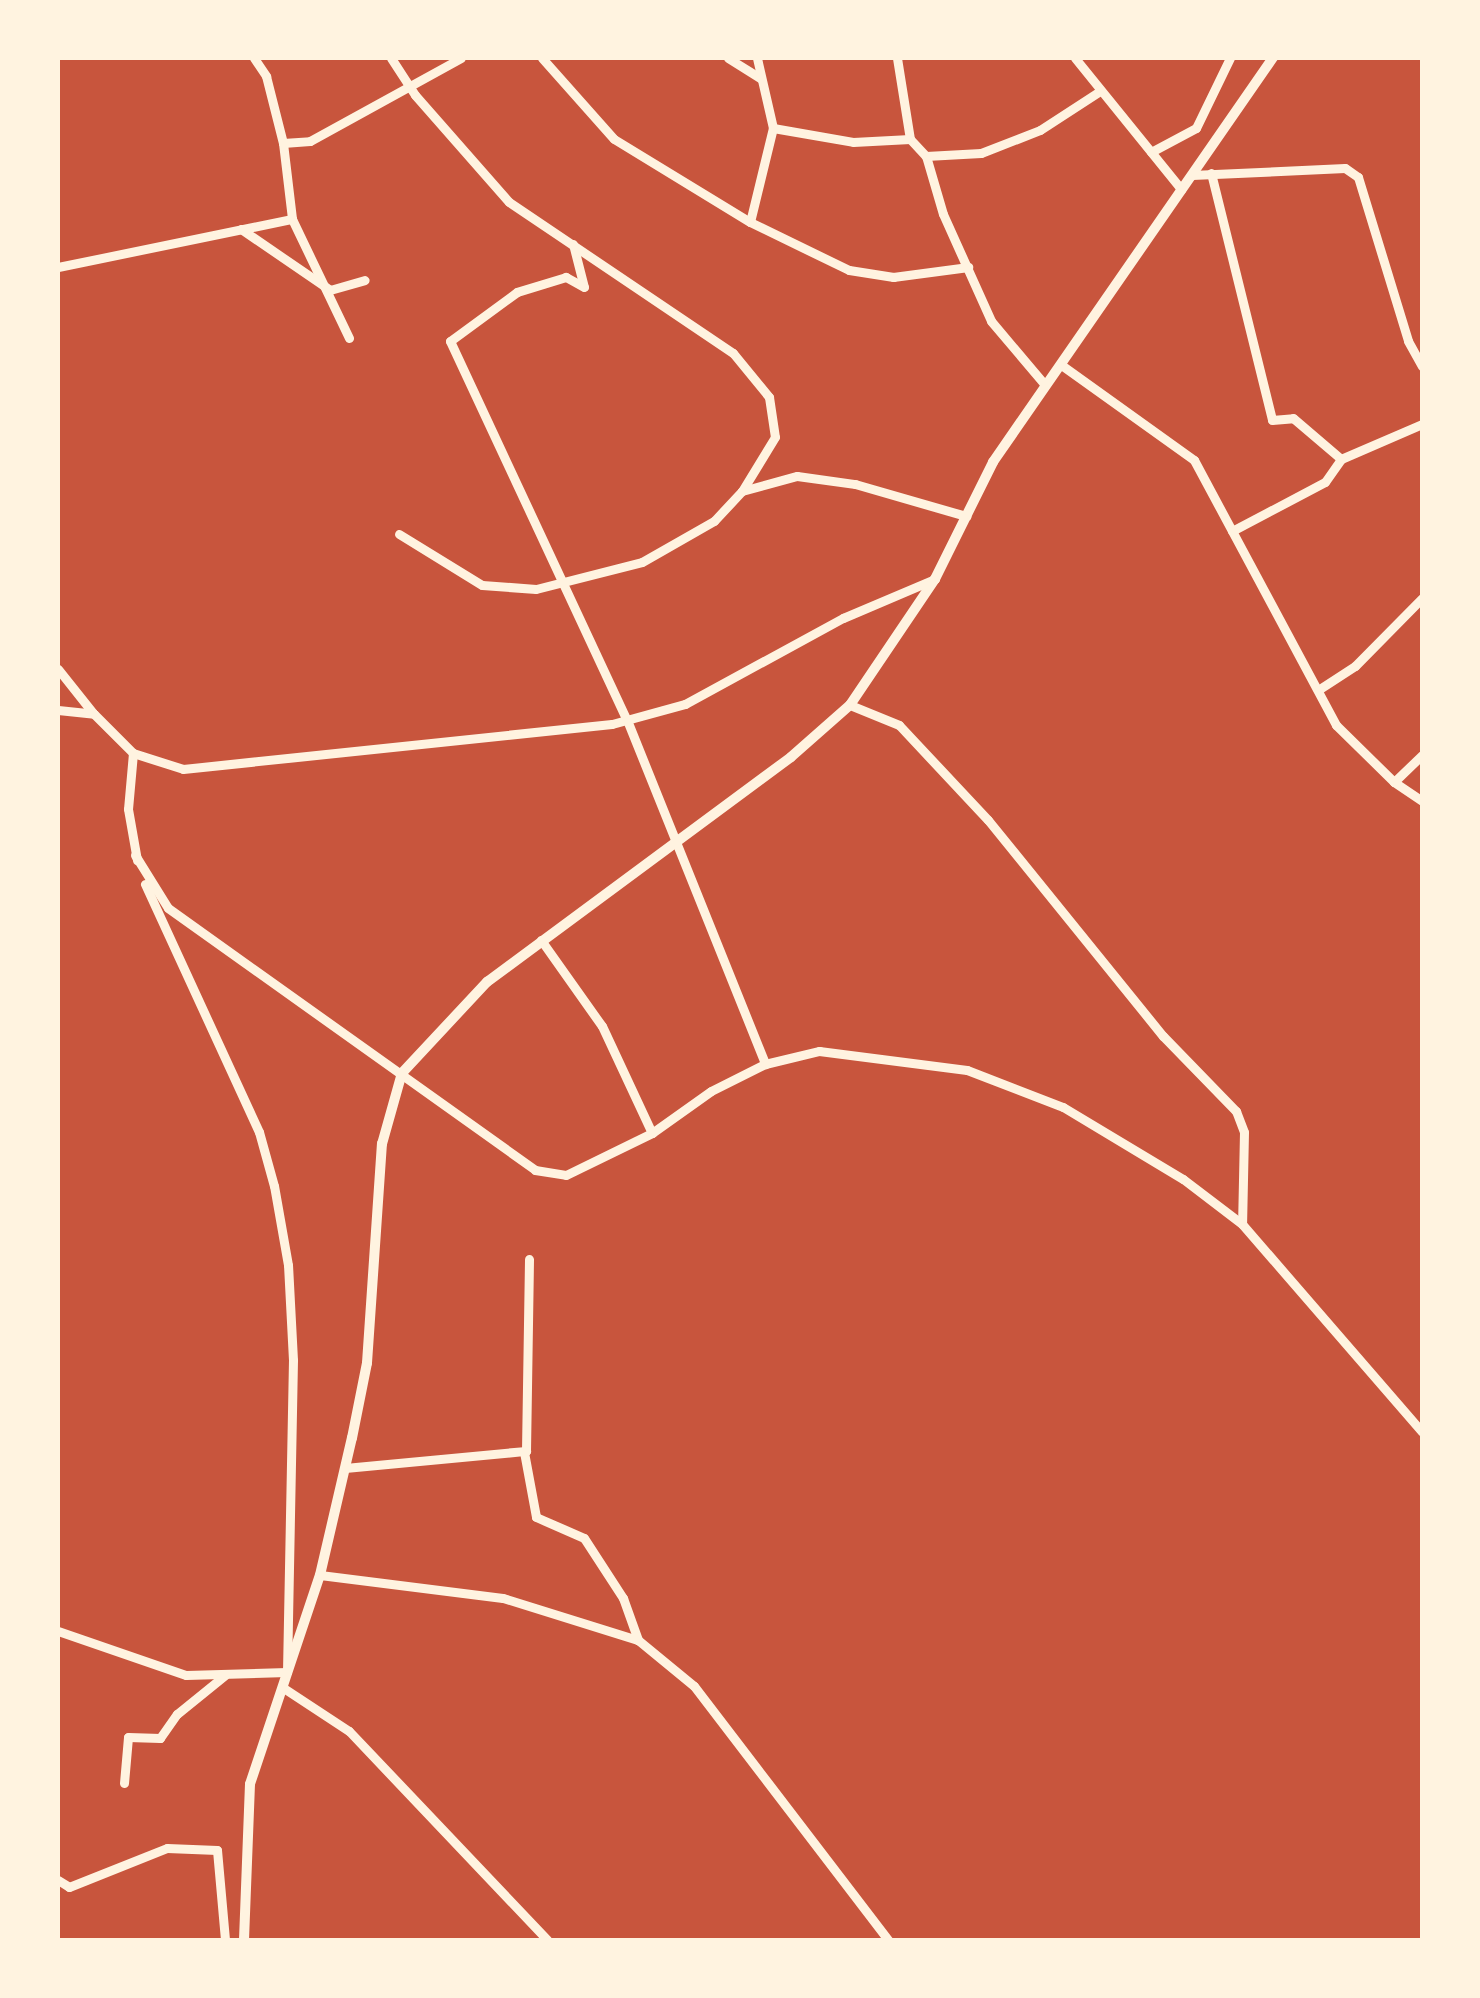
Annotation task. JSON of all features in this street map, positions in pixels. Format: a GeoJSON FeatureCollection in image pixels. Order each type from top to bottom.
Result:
{"type":"FeatureCollection","features":[{"type":"Feature","properties":{"kind":"street"},"geometry":{"type":"LineString","coordinates":[[254,58],[266,76],[283,143],[292,219],[330,290],[349,338]]}},
{"type":"Feature","properties":{"kind":"street"},"geometry":{"type":"LineString","coordinates":[[391,58],[411,89],[509,202],[733,353],[769,396],[775,437],[742,490],[686,539],[642,562],[563,584],[536,589],[482,585],[399,534]]}},
{"type":"Feature","properties":{"kind":"street"},"geometry":{"type":"LineString","coordinates":[[283,143],[310,141],[411,89],[461,58]]}},
{"type":"Feature","properties":{"kind":"street"},"geometry":{"type":"LineString","coordinates":[[542,58],[614,139],[750,222],[848,270],[893,277],[968,267]]}},
{"type":"Feature","properties":{"kind":"street"},"geometry":{"type":"LineString","coordinates":[[728,58],[760,78]]}},
{"type":"Feature","properties":{"kind":"street"},"geometry":{"type":"LineString","coordinates":[[750,222],[773,128],[757,58]]}},
{"type":"Feature","properties":{"kind":"street"},"geometry":{"type":"LineString","coordinates":[[897,58],[910,139],[926,156],[991,320],[1046,384]]}},
{"type":"Feature","properties":{"kind":"street"},"geometry":{"type":"LineString","coordinates":[[1075,58],[1182,189]]}},
{"type":"Feature","properties":{"kind":"street"},"geometry":{"type":"LineString","coordinates":[[1150,152],[1196,128],[1230,58]]}},
{"type":"Feature","properties":{"kind":"street"},"geometry":{"type":"LineString","coordinates":[[244,1940],[250,1784],[320,1575],[344,1468],[366,1363],[382,1144],[402,1072],[487,982],[791,758],[850,705],[935,580],[966,516],[1046,384],[1273,58]]}},
{"type":"Feature","properties":{"kind":"street"},"geometry":{"type":"LineString","coordinates":[[926,156],[981,152],[1040,130],[1100,92]]}},
{"type":"Feature","properties":{"kind":"street"},"geometry":{"type":"LineString","coordinates":[[773,128],[853,142],[910,139]]}},
{"type":"Feature","properties":{"kind":"street"},"geometry":{"type":"LineString","coordinates":[[1192,175],[1345,168],[1358,177],[1408,341],[1422,366]]}},
{"type":"Feature","properties":{"kind":"street"},"geometry":{"type":"LineString","coordinates":[[1211,173],[1272,420],[1293,418],[1341,458]]}},
{"type":"Feature","properties":{"kind":"street"},"geometry":{"type":"LineString","coordinates":[[58,268],[292,219]]}},
{"type":"Feature","properties":{"kind":"street"},"geometry":{"type":"LineString","coordinates":[[241,230],[330,290],[365,280]]}},
{"type":"Feature","properties":{"kind":"street"},"geometry":{"type":"LineString","coordinates":[[573,244],[584,287],[566,277],[518,292],[450,342],[627,720],[678,839],[765,1064]]}},
{"type":"Feature","properties":{"kind":"street"},"geometry":{"type":"LineString","coordinates":[[1060,364],[1194,460],[1336,725],[1394,782],[1422,800]]}},
{"type":"Feature","properties":{"kind":"street"},"geometry":{"type":"LineString","coordinates":[[1232,531],[1325,482],[1341,458],[1422,424]]}},
{"type":"Feature","properties":{"kind":"street"},"geometry":{"type":"LineString","coordinates":[[742,490],[797,476],[855,484],[966,516]]}},
{"type":"Feature","properties":{"kind":"street"},"geometry":{"type":"LineString","coordinates":[[58,669],[133,754],[182,768],[627,720],[685,704],[844,618],[935,580]]}},
{"type":"Feature","properties":{"kind":"street"},"geometry":{"type":"LineString","coordinates":[[1318,690],[1356,666],[1422,598]]}},
{"type":"Feature","properties":{"kind":"street"},"geometry":{"type":"LineString","coordinates":[[850,705],[899,725],[988,820],[1163,1036],[1236,1111],[1244,1132],[1242,1224]]}},
{"type":"Feature","properties":{"kind":"street"},"geometry":{"type":"LineString","coordinates":[[58,710],[94,714]]}},
{"type":"Feature","properties":{"kind":"street"},"geometry":{"type":"LineString","coordinates":[[133,754],[128,809],[135,855],[158,921],[259,1132],[274,1186],[288,1265],[293,1360],[287,1672]]}},
{"type":"Feature","properties":{"kind":"street"},"geometry":{"type":"LineString","coordinates":[[1394,782],[1422,755]]}},
{"type":"Feature","properties":{"kind":"street"},"geometry":{"type":"LineString","coordinates":[[135,855],[168,908],[535,1170],[566,1175],[652,1133],[711,1091],[765,1064],[819,1052],[967,1070],[1062,1107],[1184,1178],[1242,1224],[1422,1432]]}},
{"type":"Feature","properties":{"kind":"street"},"geometry":{"type":"LineString","coordinates":[[541,940],[602,1026],[652,1133]]}},
{"type":"Feature","properties":{"kind":"street"},"geometry":{"type":"LineString","coordinates":[[529,1259],[524,1452],[536,1517],[584,1538],[623,1598],[638,1640]]}},
{"type":"Feature","properties":{"kind":"street"},"geometry":{"type":"LineString","coordinates":[[344,1468],[524,1452]]}},
{"type":"Feature","properties":{"kind":"street"},"geometry":{"type":"LineString","coordinates":[[320,1575],[503,1598],[638,1640],[694,1686],[888,1940]]}},
{"type":"Feature","properties":{"kind":"street"},"geometry":{"type":"LineString","coordinates":[[58,1631],[186,1675],[287,1672]]}},
{"type":"Feature","properties":{"kind":"street"},"geometry":{"type":"LineString","coordinates":[[124,1783],[128,1737],[160,1738],[177,1714],[228,1674]]}},
{"type":"Feature","properties":{"kind":"street"},"geometry":{"type":"LineString","coordinates":[[282,1687],[350,1731],[547,1940]]}},
{"type":"Feature","properties":{"kind":"street"},"geometry":{"type":"LineString","coordinates":[[58,1892],[167,1848],[217,1850],[224,1940]]}},
{"type":"Feature","properties":{"kind":"street"},"geometry":{"type":"LineString","coordinates":[[58,1880],[69,1887]]}}]}
